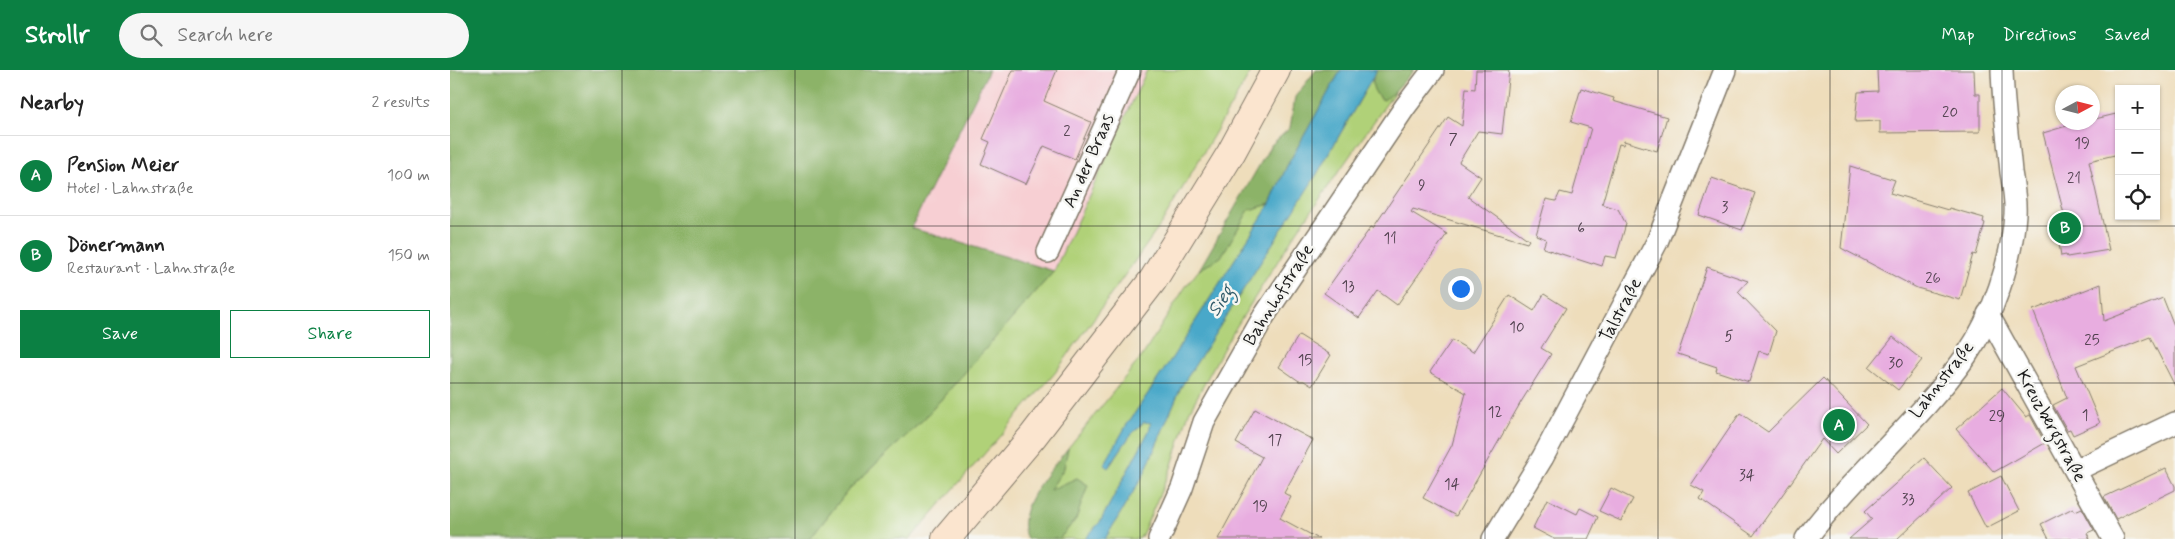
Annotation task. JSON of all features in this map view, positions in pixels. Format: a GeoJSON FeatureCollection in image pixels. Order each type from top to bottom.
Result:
{"type":"FeatureCollection","features":[{"type":"Feature","properties":{"kind":"main road"},"geometry":{"type":"LineString","coordinates":[[946,539],[1033,436],[1153,280],[1232,153],[1276,70]]}},
{"type":"Feature","properties":{"kind":"street","name":"An der Braas"},"geometry":{"type":"LineString","coordinates":[[1048,252],[1130,70]]}},
{"type":"Feature","properties":{"kind":"street","name":"Bahnhofstraße"},"geometry":{"type":"LineString","coordinates":[[1160,539],[1182,488],[1204,422],[1264,316],[1400,115],[1433,70]]}},
{"type":"Feature","properties":{"kind":"street","name":"Talstraße"},"geometry":{"type":"LineString","coordinates":[[1493,539],[1543,457],[1657,242],[1725,70]]}},
{"type":"Feature","properties":{"kind":"street","name":"Lahnstraße"},"geometry":{"type":"LineString","coordinates":[[1806,539],[1832,507],[1938,390],[1966,355],[1988,314],[2004,274],[2016,212],[2002,70]]}},
{"type":"Feature","properties":{"kind":"street","name":"Kreuzbergstraße"},"geometry":{"type":"LineString","coordinates":[[1988,314],[2113,539]]}},
{"type":"Feature","properties":{"kind":"street"},"geometry":{"type":"LineString","coordinates":[[2076,470],[2175,423]]}},
{"type":"Feature","properties":{"kind":"shaded area"},"geometry":{"type":"Polygon","coordinates":[[[989,70],[1147,70],[1054,271],[910,228],[989,70]]]}},
{"type":"Feature","properties":{"kind":"green space"},"geometry":{"type":"Polygon","coordinates":[[[450,70],[989,70],[911,228],[1054,271],[922,421],[849,489],[810,539],[450,539],[450,70]]]}},
{"type":"Feature","properties":{"kind":"green space"},"geometry":{"type":"Polygon","coordinates":[[[1147,70],[1252,70],[1162,223],[1055,373],[910,539],[810,539],[849,489],[922,421],[1054,271],[1147,70]]]}},
{"type":"Feature","properties":{"kind":"green space"},"geometry":{"type":"Polygon","coordinates":[[[1316,70],[1341,70],[1287,166],[1270,204],[1249,210],[1221,257],[1199,270],[1271,145],[1290,128],[1295,97],[1316,70]]]}},
{"type":"Feature","properties":{"kind":"green space"},"geometry":{"type":"Polygon","coordinates":[[[1377,70],[1414,70],[1384,100],[1376,94],[1373,86],[1373,79],[1377,70]]]}},
{"type":"Feature","properties":{"kind":"green space"},"geometry":{"type":"Polygon","coordinates":[[[1372,79],[1375,91],[1383,100],[1396,90],[1293,237],[1228,340],[1189,412],[1171,468],[1142,535],[1139,539],[1105,539],[1144,474],[1181,387],[1317,174],[1372,79]]]}},
{"type":"Feature","properties":{"kind":"green space"},"geometry":{"type":"Polygon","coordinates":[[[1270,204],[1172,358],[1126,426],[1105,465],[1109,467],[1130,436],[1144,421],[1152,423],[1100,522],[1085,539],[1059,539],[1076,519],[1077,478],[1049,491],[1064,468],[1068,448],[1143,355],[1186,286],[1199,270],[1221,256],[1249,210],[1270,204]]]}},
{"type":"Feature","properties":{"kind":"green space"},"geometry":{"type":"Polygon","coordinates":[[[1068,448],[1064,468],[1050,490],[1077,478],[1088,485],[1076,519],[1059,539],[1027,539],[1024,527],[1029,503],[1044,479],[1068,448]]]}},
{"type":"Feature","properties":{"kind":"water","name":"Sieg"},"geometry":{"type":"Polygon","coordinates":[[[1341,70],[1377,70],[1317,174],[1181,387],[1144,474],[1105,539],[1085,539],[1100,522],[1149,431],[1151,423],[1144,422],[1130,436],[1108,468],[1104,465],[1126,426],[1172,358],[1270,204],[1287,166],[1341,70]]]}},
{"type":"Feature","properties":{"kind":"building"},"geometry":{"type":"Polygon","coordinates":[[[1013,70],[1057,70],[1044,101],[1091,122],[1075,159],[1044,146],[1026,184],[981,164],[990,142],[983,139],[1013,70]]]}},
{"type":"Feature","properties":{"kind":"building"},"geometry":{"type":"Polygon","coordinates":[[[1476,70],[1509,70],[1502,134],[1478,131],[1459,162],[1481,177],[1468,197],[1529,240],[1527,243],[1413,209],[1411,212],[1447,234],[1397,305],[1378,291],[1359,318],[1324,293],[1371,227],[1373,228],[1448,117],[1462,126],[1466,88],[1475,89],[1476,70]]]}},
{"type":"Feature","properties":{"kind":"building"},"geometry":{"type":"Polygon","coordinates":[[[1877,70],[1974,70],[1975,94],[1980,94],[1980,132],[1880,133],[1880,121],[1855,122],[1858,92],[1878,91],[1877,70]]]}},
{"type":"Feature","properties":{"kind":"building"},"geometry":{"type":"Polygon","coordinates":[[[1581,88],[1614,98],[1613,101],[1667,117],[1657,151],[1624,141],[1623,145],[1619,144],[1602,204],[1618,209],[1626,224],[1616,258],[1605,256],[1602,266],[1543,248],[1546,239],[1536,235],[1546,199],[1556,201],[1560,192],[1572,195],[1591,128],[1571,122],[1581,88]]]}},
{"type":"Feature","properties":{"kind":"building"},"geometry":{"type":"Polygon","coordinates":[[[2115,114],[2115,155],[2089,161],[2109,250],[2067,257],[2066,255],[2061,256],[2055,218],[2064,214],[2043,133],[2055,129],[2100,130],[2100,118],[2115,114]]]}},
{"type":"Feature","properties":{"kind":"building"},"geometry":{"type":"Polygon","coordinates":[[[1850,166],[1895,180],[1890,193],[1948,210],[1949,208],[1984,218],[1983,222],[1985,223],[1976,255],[1973,254],[1960,300],[1917,288],[1841,248],[1850,166]]]}},
{"type":"Feature","properties":{"kind":"building"},"geometry":{"type":"Polygon","coordinates":[[[1712,178],[1755,193],[1742,230],[1699,215],[1712,178]]]}},
{"type":"Feature","properties":{"kind":"building"},"geometry":{"type":"Polygon","coordinates":[[[1707,267],[1748,281],[1738,292],[1776,331],[1769,354],[1759,351],[1749,382],[1716,371],[1717,367],[1678,354],[1707,267]]]}},
{"type":"Feature","properties":{"kind":"building"},"geometry":{"type":"Polygon","coordinates":[[[2101,284],[2104,321],[2163,298],[2175,328],[2175,386],[2150,337],[2076,366],[2100,423],[2073,435],[2070,429],[2067,430],[2053,405],[2067,398],[2033,310],[2101,284]]]}},
{"type":"Feature","properties":{"kind":"building"},"geometry":{"type":"Polygon","coordinates":[[[1544,294],[1566,308],[1541,348],[1551,354],[1521,402],[1456,516],[1423,498],[1452,445],[1466,393],[1430,372],[1452,340],[1473,352],[1509,295],[1534,311],[1544,294]]]}},
{"type":"Feature","properties":{"kind":"building"},"geometry":{"type":"Polygon","coordinates":[[[1299,335],[1331,355],[1312,386],[1304,381],[1299,381],[1279,367],[1299,335]]]}},
{"type":"Feature","properties":{"kind":"building"},"geometry":{"type":"Polygon","coordinates":[[[1893,337],[1922,360],[1898,390],[1869,367],[1893,337]]]}},
{"type":"Feature","properties":{"kind":"building"},"geometry":{"type":"Polygon","coordinates":[[[1823,378],[1867,424],[1836,454],[1822,439],[1753,536],[1700,499],[1704,492],[1691,485],[1740,413],[1768,432],[1823,378]]]}},
{"type":"Feature","properties":{"kind":"building"},"geometry":{"type":"Polygon","coordinates":[[[2002,388],[2026,417],[2030,415],[2045,443],[1994,472],[1956,429],[2002,388]]]}},
{"type":"Feature","properties":{"kind":"building"},"geometry":{"type":"Polygon","coordinates":[[[1255,409],[1313,440],[1284,493],[1291,497],[1280,518],[1319,539],[1218,539],[1262,457],[1236,443],[1255,409]]]}},
{"type":"Feature","properties":{"kind":"building"},"geometry":{"type":"Polygon","coordinates":[[[1924,458],[1952,488],[1897,539],[1849,539],[1872,519],[1865,511],[1924,458]]]}},
{"type":"Feature","properties":{"kind":"building"},"geometry":{"type":"Polygon","coordinates":[[[2166,468],[2175,486],[2175,490],[2116,519],[2104,497],[2166,468]]]}},
{"type":"Feature","properties":{"kind":"building"},"geometry":{"type":"Polygon","coordinates":[[[2001,476],[2019,511],[1986,528],[1968,493],[2001,476]]]}},
{"type":"Feature","properties":{"kind":"building"},"geometry":{"type":"Polygon","coordinates":[[[1611,488],[1633,499],[1621,521],[1599,511],[1611,488]]]}},
{"type":"Feature","properties":{"kind":"building"},"geometry":{"type":"Polygon","coordinates":[[[1547,499],[1577,514],[1580,508],[1598,517],[1588,539],[1554,539],[1533,528],[1547,499]]]}},
{"type":"Feature","properties":{"kind":"building"},"geometry":{"type":"Polygon","coordinates":[[[2073,508],[2075,511],[2082,508],[2094,530],[2087,533],[2090,539],[2049,539],[2041,524],[2073,508]]]}},
{"type":"Feature","properties":{"kind":"place","name":"Dönermann"},"geometry":{"type":"Point","coordinates":[2065,228]}},
{"type":"Feature","properties":{"kind":"place","name":"Pension Meier"},"geometry":{"type":"Point","coordinates":[1839,425]}}]}
